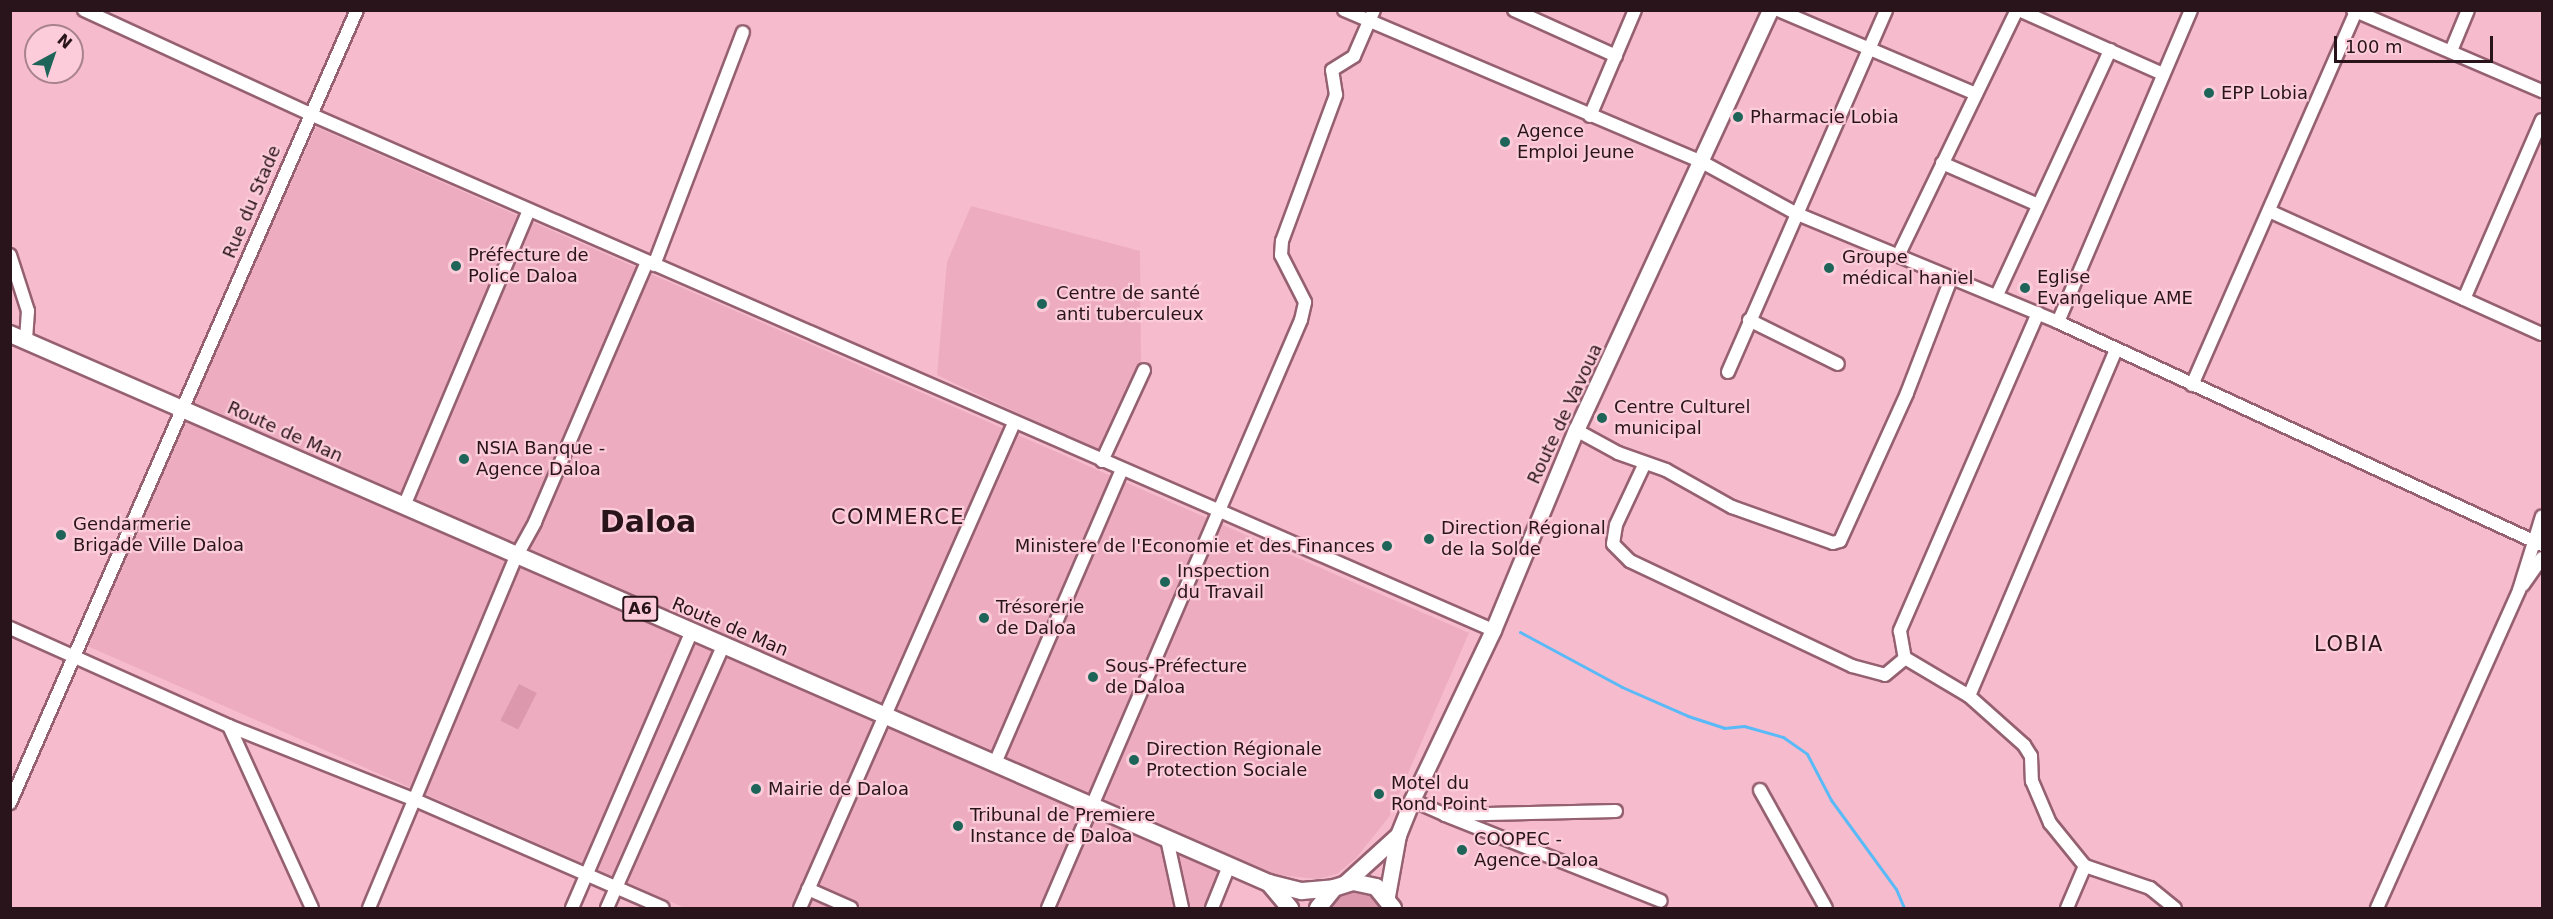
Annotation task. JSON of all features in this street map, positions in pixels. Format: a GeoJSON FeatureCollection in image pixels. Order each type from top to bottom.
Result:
{"type":"FeatureCollection","features":[{"type":"Feature","properties":{"kind":"highway","name":"Route de Man"},"geometry":{"type":"LineString","coordinates":[[18,337],[1167,839],[1226,871],[1269,883]]}},
{"type":"Feature","properties":{"kind":"highway","name":"A6"},"geometry":{"type":"LineString","coordinates":[[1269,883],[1302,891],[1339,885]]}},
{"type":"Feature","properties":{"kind":"highway","name":"A6"},"geometry":{"type":"LineString","coordinates":[[1269,883],[1290,909]]}},
{"type":"Feature","properties":{"kind":"highway"},"geometry":{"type":"LineString","coordinates":[[1318,909],[1339,885],[1368,884],[1392,905]]}},
{"type":"Feature","properties":{"kind":"main road","name":"Route de Vavoua"},"geometry":{"type":"LineString","coordinates":[[1392,905],[1398,836],[1412,800],[1493,630],[1576,430],[1702,162],[1770,10]]}},
{"type":"Feature","properties":{"kind":"main road"},"geometry":{"type":"LineString","coordinates":[[1339,885],[1398,836]]}},
{"type":"Feature","properties":{"kind":"street"},"geometry":{"type":"LineString","coordinates":[[84,10],[310,114],[1220,513],[1493,630]]}},
{"type":"Feature","properties":{"kind":"street","name":"Rue du Stade"},"geometry":{"type":"LineString","coordinates":[[10,803],[72,655],[183,409],[357,10]]}},
{"type":"Feature","properties":{"kind":"street"},"geometry":{"type":"LineString","coordinates":[[1344,10],[1372,16],[1590,116],[1702,162],[1795,213],[2038,313],[2192,386],[2537,543]]}},
{"type":"Feature","properties":{"kind":"street"},"geometry":{"type":"LineString","coordinates":[[1514,10],[1616,56]]}},
{"type":"Feature","properties":{"kind":"street"},"geometry":{"type":"LineString","coordinates":[[1590,116],[1635,10]]}},
{"type":"Feature","properties":{"kind":"street"},"geometry":{"type":"LineString","coordinates":[[1778,10],[1870,51],[1976,94]]}},
{"type":"Feature","properties":{"kind":"street"},"geometry":{"type":"LineString","coordinates":[[1728,372],[1795,213],[1870,51],[1886,10]]}},
{"type":"Feature","properties":{"kind":"street"},"geometry":{"type":"LineString","coordinates":[[1898,256],[2018,10],[2163,74]]}},
{"type":"Feature","properties":{"kind":"street"},"geometry":{"type":"LineString","coordinates":[[2058,322],[2191,10]]}},
{"type":"Feature","properties":{"kind":"street"},"geometry":{"type":"LineString","coordinates":[[2451,51],[2469,10]]}},
{"type":"Feature","properties":{"kind":"street"},"geometry":{"type":"LineString","coordinates":[[2192,386],[2355,11],[2542,91]]}},
{"type":"Feature","properties":{"kind":"street"},"geometry":{"type":"LineString","coordinates":[[1048,909],[1094,807],[1305,311],[1305,303],[1281,255],[1282,241],[1336,95],[1332,70],[1354,56],[1372,16]]}},
{"type":"Feature","properties":{"kind":"street"},"geometry":{"type":"LineString","coordinates":[[369,909],[517,555],[535,522],[650,263],[743,32]]}},
{"type":"Feature","properties":{"kind":"street"},"geometry":{"type":"LineString","coordinates":[[1997,296],[2110,50]]}},
{"type":"Feature","properties":{"kind":"street"},"geometry":{"type":"LineString","coordinates":[[2464,299],[2542,120]]}},
{"type":"Feature","properties":{"kind":"street"},"geometry":{"type":"LineString","coordinates":[[1942,163],[2038,205]]}},
{"type":"Feature","properties":{"kind":"street"},"geometry":{"type":"LineString","coordinates":[[404,506],[529,210]]}},
{"type":"Feature","properties":{"kind":"street"},"geometry":{"type":"LineString","coordinates":[[2269,211],[2542,334]]}},
{"type":"Feature","properties":{"kind":"street"},"geometry":{"type":"LineString","coordinates":[[10,255],[28,310],[18,337]]}},
{"type":"Feature","properties":{"kind":"street"},"geometry":{"type":"LineString","coordinates":[[1576,430],[1666,470],[1732,507],[1833,543],[1840,541],[1907,393],[1951,279]]}},
{"type":"Feature","properties":{"kind":"street"},"geometry":{"type":"LineString","coordinates":[[2038,313],[1900,631],[1905,658],[1969,696],[2024,745],[2031,756],[2032,781],[2050,823],[2085,866],[2150,888],[2175,909]]}},
{"type":"Feature","properties":{"kind":"street"},"geometry":{"type":"LineString","coordinates":[[1749,320],[1838,364]]}},
{"type":"Feature","properties":{"kind":"street"},"geometry":{"type":"LineString","coordinates":[[1969,696],[2116,350]]}},
{"type":"Feature","properties":{"kind":"street"},"geometry":{"type":"LineString","coordinates":[[1102,461],[1144,370]]}},
{"type":"Feature","properties":{"kind":"street"},"geometry":{"type":"LineString","coordinates":[[800,909],[1014,423]]}},
{"type":"Feature","properties":{"kind":"street"},"geometry":{"type":"LineString","coordinates":[[1646,463],[1616,525],[1614,544],[1630,561],[1852,666],[1885,675],[1905,658]]}},
{"type":"Feature","properties":{"kind":"street"},"geometry":{"type":"LineString","coordinates":[[995,764],[1122,470]]}},
{"type":"Feature","properties":{"kind":"street"},"geometry":{"type":"LineString","coordinates":[[2376,909],[2519,590],[2537,543],[2542,516]]}},
{"type":"Feature","properties":{"kind":"street"},"geometry":{"type":"LineString","coordinates":[[2519,590],[2542,558]]}},
{"type":"Feature","properties":{"kind":"street"},"geometry":{"type":"LineString","coordinates":[[10,628],[229,726],[415,800],[663,909]]}},
{"type":"Feature","properties":{"kind":"street"},"geometry":{"type":"LineString","coordinates":[[572,909],[692,631]]}},
{"type":"Feature","properties":{"kind":"street"},"geometry":{"type":"LineString","coordinates":[[607,909],[723,644]]}},
{"type":"Feature","properties":{"kind":"street"},"geometry":{"type":"LineString","coordinates":[[229,726],[312,909]]}},
{"type":"Feature","properties":{"kind":"street"},"geometry":{"type":"LineString","coordinates":[[1760,790],[1826,909]]}},
{"type":"Feature","properties":{"kind":"street"},"geometry":{"type":"LineString","coordinates":[[1412,800],[1660,901]]}},
{"type":"Feature","properties":{"kind":"street"},"geometry":{"type":"LineString","coordinates":[[1445,815],[1616,811]]}},
{"type":"Feature","properties":{"kind":"street"},"geometry":{"type":"LineString","coordinates":[[1167,839],[1182,909]]}},
{"type":"Feature","properties":{"kind":"street"},"geometry":{"type":"LineString","coordinates":[[2067,909],[2085,866]]}},
{"type":"Feature","properties":{"kind":"street"},"geometry":{"type":"LineString","coordinates":[[1212,909],[1226,871]]}},
{"type":"Feature","properties":{"kind":"street"},"geometry":{"type":"LineString","coordinates":[[808,889],[851,909]]}},
{"type":"Feature","properties":{"kind":"shaded area"},"geometry":{"type":"Polygon","coordinates":[[[316,127],[1469,633],[1389,817],[1356,858],[1337,874],[1318,879],[1277,875],[1230,855],[1208,908],[685,908],[85,645],[316,127]]]}},
{"type":"Feature","properties":{"kind":"shaded area","name":"Centre de santé anti tuberculeux"},"geometry":{"type":"Polygon","coordinates":[[[971,206],[1140,251],[1141,364],[1101,452],[937,375],[947,262],[971,206]]]}},
{"type":"Feature","properties":{"kind":"shaded area"},"geometry":{"type":"Polygon","coordinates":[[[519,684],[537,693],[518,730],[500,721],[519,684]]]}},
{"type":"Feature","properties":{"kind":"shaded area"},"geometry":{"type":"Polygon","coordinates":[[[1355,889],[1368,891],[1385,908],[1326,908],[1343,891],[1355,889]]]}},
{"type":"Feature","properties":{"kind":"waterway"},"geometry":{"type":"LineString","coordinates":[[1520,632],[1622,687],[1688,716],[1724,728],[1744,726],[1783,737],[1807,754],[1831,800],[1896,889],[1904,908]]}},
{"type":"Feature","properties":{"kind":"place","name":"EPP Lobia"},"geometry":{"type":"Point","coordinates":[2209,93]}},
{"type":"Feature","properties":{"kind":"place","name":"Pharmacie Lobia"},"geometry":{"type":"Point","coordinates":[1738,117]}},
{"type":"Feature","properties":{"kind":"place","name":"Agence Emploi Jeune"},"geometry":{"type":"Point","coordinates":[1505,142]}},
{"type":"Feature","properties":{"kind":"place","name":"Préfecture de Police Daloa"},"geometry":{"type":"Point","coordinates":[456,266]}},
{"type":"Feature","properties":{"kind":"place","name":"Groupe médical haniel"},"geometry":{"type":"Point","coordinates":[1829,268]}},
{"type":"Feature","properties":{"kind":"place","name":"Eglise Evangelique AME"},"geometry":{"type":"Point","coordinates":[2025,288]}},
{"type":"Feature","properties":{"kind":"place","name":"Centre de santé anti tuberculeux"},"geometry":{"type":"Point","coordinates":[1042,304]}},
{"type":"Feature","properties":{"kind":"place","name":"Centre Culturel municipal"},"geometry":{"type":"Point","coordinates":[1602,418]}},
{"type":"Feature","properties":{"kind":"place","name":"NSIA Banque - Agence Daloa"},"geometry":{"type":"Point","coordinates":[464,459]}},
{"type":"Feature","properties":{"kind":"place","name":"Gendarmerie Brigade Ville Daloa"},"geometry":{"type":"Point","coordinates":[61,535]}},
{"type":"Feature","properties":{"kind":"place","name":"Direction Régional de la Solde"},"geometry":{"type":"Point","coordinates":[1429,539]}},
{"type":"Feature","properties":{"kind":"place","name":"Ministere de l'Economie et des Finances"},"geometry":{"type":"Point","coordinates":[1387,546]}},
{"type":"Feature","properties":{"kind":"place","name":"Inspection du Travail"},"geometry":{"type":"Point","coordinates":[1165,582]}},
{"type":"Feature","properties":{"kind":"place","name":"Trésorerie de Daloa"},"geometry":{"type":"Point","coordinates":[984,618]}},
{"type":"Feature","properties":{"kind":"place","name":"Sous-Préfecture de Daloa"},"geometry":{"type":"Point","coordinates":[1093,677]}},
{"type":"Feature","properties":{"kind":"place","name":"Direction Régionale Protection Sociale"},"geometry":{"type":"Point","coordinates":[1134,760]}},
{"type":"Feature","properties":{"kind":"place","name":"Mairie de Daloa"},"geometry":{"type":"Point","coordinates":[756,789]}},
{"type":"Feature","properties":{"kind":"place","name":"Motel du Rond Point"},"geometry":{"type":"Point","coordinates":[1379,794]}},
{"type":"Feature","properties":{"kind":"place","name":"Tribunal de Premiere Instance de Daloa"},"geometry":{"type":"Point","coordinates":[958,826]}},
{"type":"Feature","properties":{"kind":"place","name":"COOPEC - Agence Daloa"},"geometry":{"type":"Point","coordinates":[1462,850]}},
{"type":"Feature","properties":{"kind":"district","name":"COMMERCE"},"geometry":{"type":"Point","coordinates":[898,517]}},
{"type":"Feature","properties":{"kind":"district","name":"Daloa"},"geometry":{"type":"Point","coordinates":[648,522]}},
{"type":"Feature","properties":{"kind":"district","name":"LOBIA"},"geometry":{"type":"Point","coordinates":[2349,644]}}]}
